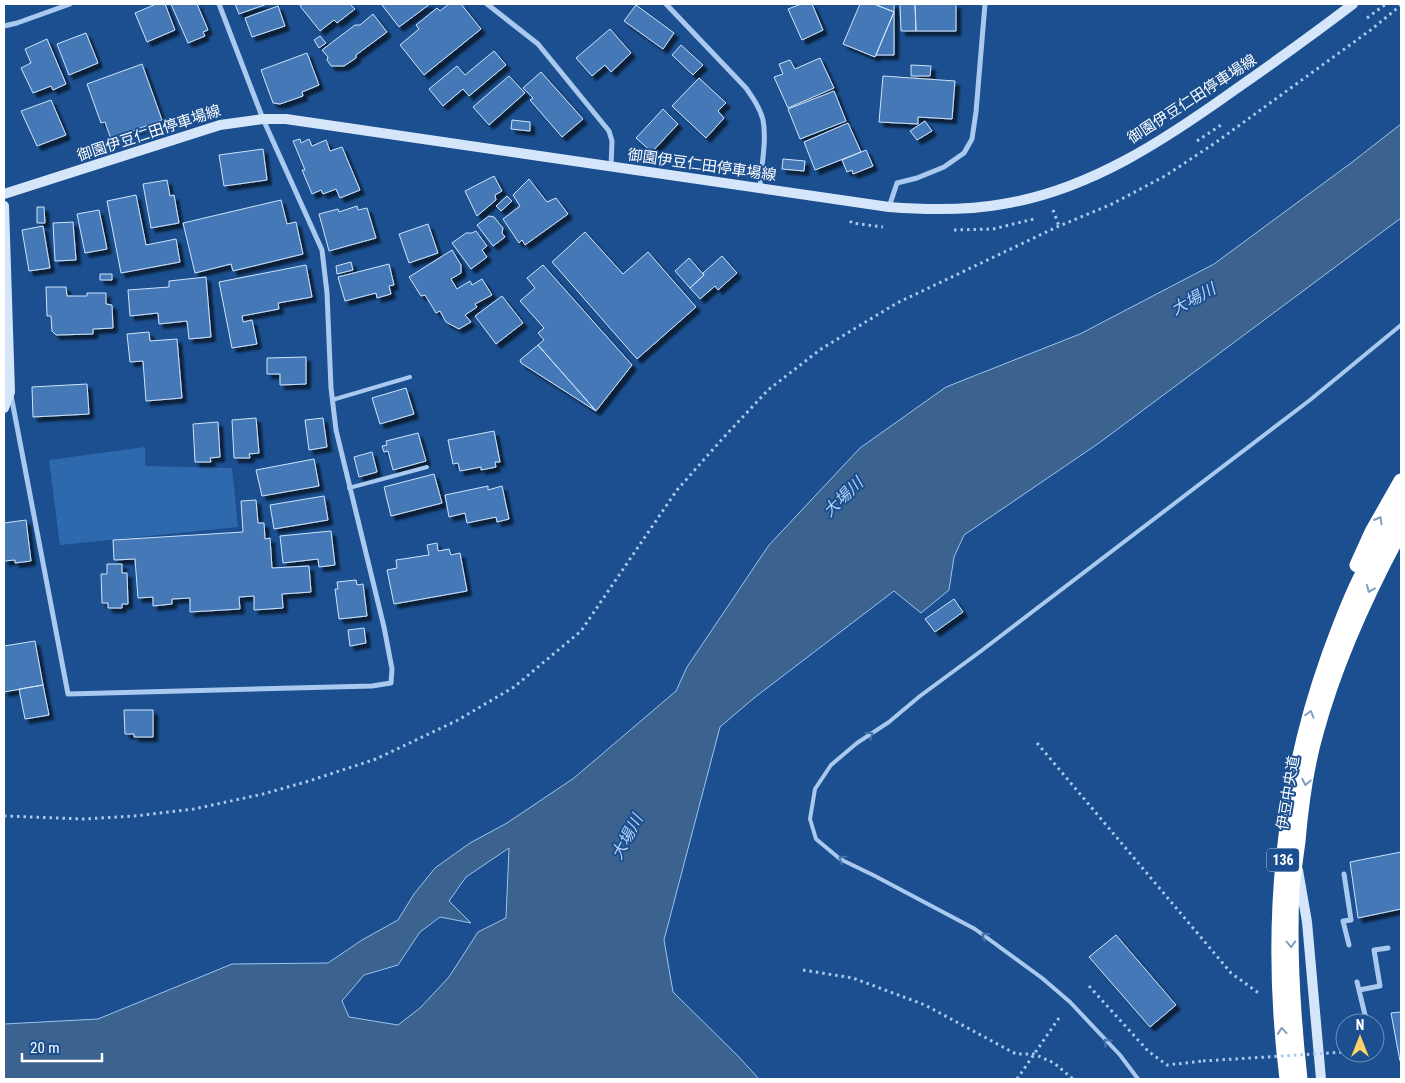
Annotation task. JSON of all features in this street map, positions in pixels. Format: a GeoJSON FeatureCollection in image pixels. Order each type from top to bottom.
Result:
{"type":"FeatureCollection","features":[{"type":"Feature","properties":{"kind":"highway"},"geometry":{"type":"LineString","coordinates":[[1338,631],[1352,576],[1372,532],[1401,481]]}},
{"type":"Feature","properties":{"kind":"highway","name":"136"},"geometry":{"type":"LineString","coordinates":[[1338,631],[1361,576],[1401,506]]}},
{"type":"Feature","properties":{"kind":"highway","name":"伊豆中央道"},"geometry":{"type":"LineString","coordinates":[[1300,1079],[1294,1016],[1291,934],[1292,888],[1301,807],[1314,743],[1330,688],[1374,580],[1401,530]]}},
{"type":"Feature","properties":{"kind":"highway","name":"伊豆中央道"},"geometry":{"type":"LineString","coordinates":[[1286,1079],[1281,1010],[1279,903],[1285,834],[1294,776],[1304,735],[1319,682],[1338,631]]}},
{"type":"Feature","properties":{"kind":"main road","name":"御園伊豆仁田停車場線"},"geometry":{"type":"LineString","coordinates":[[4,194],[220,125],[263,119],[296,120],[889,207],[924,210],[963,209],[1004,204],[1048,194],[1093,176],[1148,148],[1188,123],[1353,4]]}},
{"type":"Feature","properties":{"kind":"main road"},"geometry":{"type":"LineString","coordinates":[[4,206],[10,392],[4,408]]}},
{"type":"Feature","properties":{"kind":"main road"},"geometry":{"type":"LineString","coordinates":[[1296,856],[1307,922],[1321,1079]]}},
{"type":"Feature","properties":{"kind":"street"},"geometry":{"type":"LineString","coordinates":[[4,26],[70,4]]}},
{"type":"Feature","properties":{"kind":"street"},"geometry":{"type":"LineString","coordinates":[[10,392],[68,694],[372,686],[391,683],[392,669],[384,628],[336,430],[332,400],[327,292],[322,250],[263,119],[219,4]]}},
{"type":"Feature","properties":{"kind":"street"},"geometry":{"type":"LineString","coordinates":[[487,4],[538,44],[609,130],[612,141],[611,167]]}},
{"type":"Feature","properties":{"kind":"street"},"geometry":{"type":"LineString","coordinates":[[666,4],[746,88],[756,103],[763,120],[764,139],[760,189]]}},
{"type":"Feature","properties":{"kind":"street"},"geometry":{"type":"LineString","coordinates":[[889,207],[897,183],[917,178],[944,167],[964,153],[972,139],[985,4]]}},
{"type":"Feature","properties":{"kind":"street"},"geometry":{"type":"LineString","coordinates":[[1344,874],[1351,920],[1343,921],[1348,945]]}},
{"type":"Feature","properties":{"kind":"street"},"geometry":{"type":"LineString","coordinates":[[1359,990],[1380,986],[1374,950],[1388,948]]}},
{"type":"Feature","properties":{"kind":"street"},"geometry":{"type":"LineString","coordinates":[[1357,982],[1364,1013]]}},
{"type":"Feature","properties":{"kind":"lane"},"geometry":{"type":"LineString","coordinates":[[1138,1079],[1120,1055],[1070,1002],[1042,978],[975,929],[840,859],[816,839],[810,819],[815,789],[831,765],[857,743],[889,722],[920,696],[981,652],[1310,400],[1401,325]]}},
{"type":"Feature","properties":{"kind":"lane"},"geometry":{"type":"LineString","coordinates":[[332,400],[410,377]]}},
{"type":"Feature","properties":{"kind":"lane"},"geometry":{"type":"LineString","coordinates":[[349,488],[427,467]]}},
{"type":"Feature","properties":{"kind":"path"},"geometry":{"type":"LineString","coordinates":[[4,816],[84,819],[135,816],[194,809],[309,782],[376,759],[458,720],[514,687],[582,631],[677,490],[768,390],[821,349],[897,303],[1059,226],[1112,204],[1165,176],[1207,149],[1364,35],[1401,5]]}},
{"type":"Feature","properties":{"kind":"path"},"geometry":{"type":"LineString","coordinates":[[1054,213],[1059,226]]}},
{"type":"Feature","properties":{"kind":"path"},"geometry":{"type":"LineString","coordinates":[[1037,743],[1231,973],[1281,1010]]}},
{"type":"Feature","properties":{"kind":"path"},"geometry":{"type":"LineString","coordinates":[[803,970],[853,978],[925,1005],[1016,1054],[1034,1054],[1054,1063],[1073,1079]]}},
{"type":"Feature","properties":{"kind":"path"},"geometry":{"type":"LineString","coordinates":[[1089,986],[1148,1051],[1167,1064],[1335,1053]]}},
{"type":"Feature","properties":{"kind":"path"},"geometry":{"type":"LineString","coordinates":[[1017,1079],[1070,1002]]}},
{"type":"Feature","properties":{"kind":"shaded area"},"geometry":{"type":"Polygon","coordinates":[[[145,447],[145,466],[232,468],[238,527],[60,545],[49,460],[145,447]]]}},
{"type":"Feature","properties":{"kind":"water","name":"大場川"},"geometry":{"type":"Polygon","coordinates":[[[1401,124],[1401,218],[1099,443],[964,535],[954,557],[949,590],[921,613],[894,591],[754,698],[720,727],[664,940],[673,992],[759,1079],[4,1079],[4,1024],[98,1019],[232,964],[328,963],[362,940],[398,920],[414,894],[435,868],[470,843],[507,823],[574,778],[676,691],[687,667],[769,545],[860,448],[946,387],[1080,334],[1214,264],[1401,124]],[[509,848],[466,877],[449,901],[471,923],[440,917],[420,932],[398,965],[364,975],[342,1001],[349,1017],[398,1025],[420,1008],[449,977],[478,932],[506,918],[509,848]]]}},
{"type":"Feature","properties":{"kind":"building"},"geometry":{"type":"Polygon","coordinates":[[[156,4],[165,4],[175,30],[147,42],[135,13],[156,4]]]}},
{"type":"Feature","properties":{"kind":"building"},"geometry":{"type":"Polygon","coordinates":[[[171,4],[197,4],[208,30],[203,32],[205,36],[188,43],[171,4]]]}},
{"type":"Feature","properties":{"kind":"building"},"geometry":{"type":"Polygon","coordinates":[[[235,4],[267,4],[239,14],[235,4]]]}},
{"type":"Feature","properties":{"kind":"building"},"geometry":{"type":"Polygon","coordinates":[[[303,4],[350,4],[355,9],[337,23],[334,20],[320,31],[300,6],[303,4]]]}},
{"type":"Feature","properties":{"kind":"building"},"geometry":{"type":"Polygon","coordinates":[[[383,4],[430,4],[399,27],[383,4]]]}},
{"type":"Feature","properties":{"kind":"building"},"geometry":{"type":"Polygon","coordinates":[[[449,4],[461,4],[481,29],[424,75],[400,45],[419,29],[416,25],[437,8],[440,11],[449,4]]]}},
{"type":"Feature","properties":{"kind":"building"},"geometry":{"type":"Polygon","coordinates":[[[801,4],[812,4],[823,30],[802,40],[788,9],[801,4]]]}},
{"type":"Feature","properties":{"kind":"building"},"geometry":{"type":"Polygon","coordinates":[[[860,4],[874,4],[894,12],[875,57],[843,44],[860,4]]]}},
{"type":"Feature","properties":{"kind":"building"},"geometry":{"type":"Polygon","coordinates":[[[874,4],[894,4],[894,12],[874,4]]]}},
{"type":"Feature","properties":{"kind":"building"},"geometry":{"type":"Polygon","coordinates":[[[900,4],[915,4],[916,31],[901,31],[900,4]]]}},
{"type":"Feature","properties":{"kind":"building"},"geometry":{"type":"Polygon","coordinates":[[[915,4],[956,4],[956,31],[916,31],[915,4]]]}},
{"type":"Feature","properties":{"kind":"building"},"geometry":{"type":"Polygon","coordinates":[[[636,5],[674,33],[663,49],[624,21],[636,5]]]}},
{"type":"Feature","properties":{"kind":"building"},"geometry":{"type":"Polygon","coordinates":[[[278,6],[285,26],[252,37],[245,18],[278,6]]]}},
{"type":"Feature","properties":{"kind":"building"},"geometry":{"type":"Polygon","coordinates":[[[894,12],[894,55],[876,55],[894,12]]]}},
{"type":"Feature","properties":{"kind":"building"},"geometry":{"type":"Polygon","coordinates":[[[373,14],[387,32],[344,66],[331,66],[327,60],[328,57],[322,50],[373,14]]]}},
{"type":"Feature","properties":{"kind":"building"},"geometry":{"type":"Polygon","coordinates":[[[610,29],[631,53],[611,72],[605,65],[592,76],[576,58],[610,29]]]}},
{"type":"Feature","properties":{"kind":"building"},"geometry":{"type":"Polygon","coordinates":[[[86,33],[98,63],[69,75],[57,44],[86,33]]]}},
{"type":"Feature","properties":{"kind":"building"},"geometry":{"type":"Polygon","coordinates":[[[320,36],[326,43],[319,48],[314,40],[320,36]]]}},
{"type":"Feature","properties":{"kind":"building"},"geometry":{"type":"Polygon","coordinates":[[[47,39],[66,84],[53,90],[51,86],[33,93],[21,68],[31,63],[25,49],[47,39]]]}},
{"type":"Feature","properties":{"kind":"building"},"geometry":{"type":"Polygon","coordinates":[[[681,45],[703,65],[693,75],[672,55],[681,45]]]}},
{"type":"Feature","properties":{"kind":"building"},"geometry":{"type":"Polygon","coordinates":[[[494,51],[506,65],[469,96],[463,89],[443,106],[429,89],[457,66],[465,75],[494,51]]]}},
{"type":"Feature","properties":{"kind":"building"},"geometry":{"type":"Polygon","coordinates":[[[307,53],[319,85],[302,92],[303,96],[280,104],[273,103],[261,70],[307,53]]]}},
{"type":"Feature","properties":{"kind":"building"},"geometry":{"type":"Polygon","coordinates":[[[820,58],[834,88],[788,108],[774,77],[783,74],[779,64],[790,60],[795,69],[820,58]]]}},
{"type":"Feature","properties":{"kind":"building"},"geometry":{"type":"Polygon","coordinates":[[[142,64],[162,120],[111,139],[105,122],[101,123],[87,84],[142,64]]]}},
{"type":"Feature","properties":{"kind":"building"},"geometry":{"type":"Polygon","coordinates":[[[911,65],[931,66],[930,76],[911,76],[911,65]]]}},
{"type":"Feature","properties":{"kind":"building"},"geometry":{"type":"Polygon","coordinates":[[[541,72],[583,119],[562,137],[530,100],[533,98],[523,88],[541,72]]]}},
{"type":"Feature","properties":{"kind":"building"},"geometry":{"type":"Polygon","coordinates":[[[509,76],[525,93],[489,125],[473,107],[509,76]]]}},
{"type":"Feature","properties":{"kind":"building"},"geometry":{"type":"Polygon","coordinates":[[[883,76],[955,81],[952,119],[918,117],[918,124],[879,122],[883,76]]]}},
{"type":"Feature","properties":{"kind":"building"},"geometry":{"type":"Polygon","coordinates":[[[699,78],[726,103],[718,111],[724,118],[706,138],[672,106],[699,78]]]}},
{"type":"Feature","properties":{"kind":"building"},"geometry":{"type":"Polygon","coordinates":[[[834,91],[846,121],[800,139],[788,109],[834,91]]]}},
{"type":"Feature","properties":{"kind":"building"},"geometry":{"type":"Polygon","coordinates":[[[51,100],[66,135],[37,146],[21,111],[51,100]]]}},
{"type":"Feature","properties":{"kind":"building"},"geometry":{"type":"Polygon","coordinates":[[[663,109],[678,124],[652,152],[636,138],[663,109]]]}},
{"type":"Feature","properties":{"kind":"building"},"geometry":{"type":"Polygon","coordinates":[[[512,120],[530,122],[530,131],[511,129],[512,120]]]}},
{"type":"Feature","properties":{"kind":"building"},"geometry":{"type":"Polygon","coordinates":[[[925,121],[932,131],[917,140],[910,131],[925,121]]]}},
{"type":"Feature","properties":{"kind":"building"},"geometry":{"type":"Polygon","coordinates":[[[848,123],[861,152],[815,170],[804,142],[848,123]]]}},
{"type":"Feature","properties":{"kind":"building"},"geometry":{"type":"Polygon","coordinates":[[[300,139],[301,143],[309,139],[312,146],[326,140],[330,151],[342,147],[360,190],[340,198],[336,189],[323,194],[321,190],[312,194],[302,170],[305,170],[293,141],[300,139]]]}},
{"type":"Feature","properties":{"kind":"building"},"geometry":{"type":"Polygon","coordinates":[[[263,149],[267,180],[224,186],[219,155],[263,149]]]}},
{"type":"Feature","properties":{"kind":"building"},"geometry":{"type":"Polygon","coordinates":[[[866,150],[873,166],[853,174],[852,170],[847,172],[842,160],[866,150]]]}},
{"type":"Feature","properties":{"kind":"building"},"geometry":{"type":"Polygon","coordinates":[[[783,159],[805,161],[804,171],[782,169],[783,159]]]}},
{"type":"Feature","properties":{"kind":"building"},"geometry":{"type":"Polygon","coordinates":[[[494,176],[502,191],[495,195],[496,200],[477,216],[465,191],[494,176]]]}},
{"type":"Feature","properties":{"kind":"building"},"geometry":{"type":"Polygon","coordinates":[[[529,179],[547,202],[556,198],[568,214],[525,245],[522,240],[519,243],[503,219],[520,206],[513,195],[529,179]]]}},
{"type":"Feature","properties":{"kind":"building"},"geometry":{"type":"Polygon","coordinates":[[[167,180],[170,196],[174,195],[179,223],[151,228],[143,184],[167,180]]]}},
{"type":"Feature","properties":{"kind":"building"},"geometry":{"type":"Polygon","coordinates":[[[136,195],[146,245],[176,239],[180,262],[121,273],[107,201],[136,195]]]}},
{"type":"Feature","properties":{"kind":"building"},"geometry":{"type":"Polygon","coordinates":[[[507,196],[512,201],[501,211],[496,206],[507,196]]]}},
{"type":"Feature","properties":{"kind":"building"},"geometry":{"type":"Polygon","coordinates":[[[281,200],[287,224],[296,222],[303,254],[233,271],[231,264],[195,273],[183,223],[281,200]]]}},
{"type":"Feature","properties":{"kind":"building"},"geometry":{"type":"Polygon","coordinates":[[[357,206],[358,210],[367,208],[376,238],[329,251],[319,214],[338,209],[339,212],[357,206]]]}},
{"type":"Feature","properties":{"kind":"building"},"geometry":{"type":"Polygon","coordinates":[[[37,207],[44,207],[45,223],[37,223],[37,207]]]}},
{"type":"Feature","properties":{"kind":"building"},"geometry":{"type":"Polygon","coordinates":[[[99,210],[107,249],[85,253],[77,214],[99,210]]]}},
{"type":"Feature","properties":{"kind":"building"},"geometry":{"type":"Polygon","coordinates":[[[489,216],[494,217],[503,228],[502,233],[505,237],[493,246],[477,225],[489,216]]]}},
{"type":"Feature","properties":{"kind":"building"},"geometry":{"type":"Polygon","coordinates":[[[73,222],[76,260],[55,261],[53,223],[73,222]]]}},
{"type":"Feature","properties":{"kind":"building"},"geometry":{"type":"Polygon","coordinates":[[[428,224],[438,253],[409,263],[399,234],[428,224]]]}},
{"type":"Feature","properties":{"kind":"building"},"geometry":{"type":"Polygon","coordinates":[[[43,226],[50,268],[29,271],[22,230],[43,226]]]}},
{"type":"Feature","properties":{"kind":"building"},"geometry":{"type":"Polygon","coordinates":[[[476,231],[487,246],[482,250],[487,257],[471,269],[452,243],[466,233],[476,231]]]}},
{"type":"Feature","properties":{"kind":"building"},"geometry":{"type":"Polygon","coordinates":[[[585,232],[623,274],[648,252],[696,307],[637,359],[552,262],[585,232]]]}},
{"type":"Feature","properties":{"kind":"building"},"geometry":{"type":"Polygon","coordinates":[[[452,250],[461,265],[461,273],[451,279],[457,289],[470,281],[472,285],[482,279],[492,295],[475,304],[477,307],[465,315],[471,322],[459,329],[446,322],[440,311],[436,313],[425,295],[421,296],[409,277],[452,250]]]}},
{"type":"Feature","properties":{"kind":"building"},"geometry":{"type":"Polygon","coordinates":[[[722,256],[737,273],[718,290],[715,286],[700,299],[690,288],[722,256]]]}},
{"type":"Feature","properties":{"kind":"building"},"geometry":{"type":"Polygon","coordinates":[[[689,258],[704,275],[690,288],[675,271],[689,258]]]}},
{"type":"Feature","properties":{"kind":"building"},"geometry":{"type":"Polygon","coordinates":[[[351,262],[353,270],[337,274],[336,266],[351,262]]]}},
{"type":"Feature","properties":{"kind":"building"},"geometry":{"type":"Polygon","coordinates":[[[389,264],[394,285],[389,286],[391,294],[377,298],[376,293],[345,301],[338,277],[389,264]]]}},
{"type":"Feature","properties":{"kind":"building"},"geometry":{"type":"Polygon","coordinates":[[[306,265],[312,297],[278,303],[279,309],[242,316],[243,322],[252,320],[257,344],[232,348],[219,282],[306,265]]]}},
{"type":"Feature","properties":{"kind":"building"},"geometry":{"type":"Polygon","coordinates":[[[543,265],[632,365],[596,411],[538,345],[544,340],[538,333],[544,328],[520,301],[535,288],[527,278],[543,265]]]}},
{"type":"Feature","properties":{"kind":"building"},"geometry":{"type":"Polygon","coordinates":[[[100,274],[112,274],[112,280],[100,280],[100,274]]]}},
{"type":"Feature","properties":{"kind":"building"},"geometry":{"type":"Polygon","coordinates":[[[206,277],[211,337],[189,339],[187,321],[159,324],[158,313],[130,316],[128,290],[169,287],[169,281],[206,277]]]}},
{"type":"Feature","properties":{"kind":"building"},"geometry":{"type":"Polygon","coordinates":[[[46,287],[66,287],[67,296],[87,296],[87,293],[106,293],[106,304],[112,305],[113,328],[93,329],[93,334],[56,335],[52,331],[51,316],[47,316],[46,287]]]}},
{"type":"Feature","properties":{"kind":"building"},"geometry":{"type":"Polygon","coordinates":[[[502,296],[523,323],[496,344],[475,316],[502,296]]]}},
{"type":"Feature","properties":{"kind":"building"},"geometry":{"type":"Polygon","coordinates":[[[149,332],[150,341],[177,339],[182,398],[146,401],[143,361],[130,362],[127,334],[149,332]]]}},
{"type":"Feature","properties":{"kind":"building"},"geometry":{"type":"Polygon","coordinates":[[[538,345],[596,411],[521,363],[520,360],[538,345]]]}},
{"type":"Feature","properties":{"kind":"building"},"geometry":{"type":"Polygon","coordinates":[[[306,357],[306,384],[280,385],[280,374],[267,374],[267,358],[306,357]]]}},
{"type":"Feature","properties":{"kind":"building"},"geometry":{"type":"Polygon","coordinates":[[[87,384],[89,414],[33,417],[32,387],[87,384]]]}},
{"type":"Feature","properties":{"kind":"building"},"geometry":{"type":"Polygon","coordinates":[[[406,388],[414,414],[380,424],[372,398],[406,388]]]}},
{"type":"Feature","properties":{"kind":"building"},"geometry":{"type":"Polygon","coordinates":[[[256,418],[259,453],[249,454],[250,458],[234,458],[232,420],[256,418]]]}},
{"type":"Feature","properties":{"kind":"building"},"geometry":{"type":"Polygon","coordinates":[[[323,418],[327,447],[309,450],[305,420],[323,418]]]}},
{"type":"Feature","properties":{"kind":"building"},"geometry":{"type":"Polygon","coordinates":[[[218,422],[220,457],[210,458],[211,462],[195,462],[193,424],[218,422]]]}},
{"type":"Feature","properties":{"kind":"building"},"geometry":{"type":"Polygon","coordinates":[[[494,431],[500,462],[495,462],[496,467],[481,470],[481,467],[460,471],[458,463],[453,464],[448,440],[494,431]]]}},
{"type":"Feature","properties":{"kind":"building"},"geometry":{"type":"Polygon","coordinates":[[[418,433],[426,461],[393,470],[388,451],[384,452],[382,446],[387,445],[386,441],[418,433]]]}},
{"type":"Feature","properties":{"kind":"building"},"geometry":{"type":"Polygon","coordinates":[[[372,452],[377,472],[359,477],[354,457],[372,452]]]}},
{"type":"Feature","properties":{"kind":"building"},"geometry":{"type":"Polygon","coordinates":[[[314,459],[319,486],[262,496],[256,470],[314,459]]]}},
{"type":"Feature","properties":{"kind":"building"},"geometry":{"type":"Polygon","coordinates":[[[434,474],[442,503],[391,516],[384,487],[434,474]]]}},
{"type":"Feature","properties":{"kind":"building"},"geometry":{"type":"Polygon","coordinates":[[[488,486],[488,490],[502,486],[509,519],[497,522],[496,517],[467,523],[465,513],[449,517],[445,495],[488,486]]]}},
{"type":"Feature","properties":{"kind":"building"},"geometry":{"type":"Polygon","coordinates":[[[324,496],[328,520],[274,529],[270,505],[324,496]]]}},
{"type":"Feature","properties":{"kind":"building"},"geometry":{"type":"Polygon","coordinates":[[[256,500],[258,523],[264,523],[265,539],[270,538],[272,568],[309,566],[311,592],[282,594],[283,608],[254,610],[254,596],[239,597],[240,609],[190,612],[190,598],[172,599],[172,604],[153,606],[153,597],[138,598],[135,559],[114,560],[113,540],[243,532],[241,501],[256,500]]]}},
{"type":"Feature","properties":{"kind":"building"},"geometry":{"type":"Polygon","coordinates":[[[26,520],[31,561],[15,563],[15,560],[4,561],[4,523],[26,520]]]}},
{"type":"Feature","properties":{"kind":"building"},"geometry":{"type":"Polygon","coordinates":[[[331,531],[335,565],[319,567],[318,559],[283,563],[280,536],[331,531]]]}},
{"type":"Feature","properties":{"kind":"building"},"geometry":{"type":"Polygon","coordinates":[[[437,543],[438,551],[449,549],[451,555],[460,553],[467,591],[394,604],[387,570],[397,568],[396,560],[429,555],[427,545],[437,543]]]}},
{"type":"Feature","properties":{"kind":"building"},"geometry":{"type":"Polygon","coordinates":[[[107,564],[122,564],[122,573],[127,573],[128,604],[122,604],[122,608],[108,608],[108,603],[102,603],[101,574],[107,574],[107,564]]]}},
{"type":"Feature","properties":{"kind":"building"},"geometry":{"type":"Polygon","coordinates":[[[356,580],[357,585],[363,584],[367,616],[339,619],[335,589],[338,589],[337,582],[356,580]]]}},
{"type":"Feature","properties":{"kind":"building"},"geometry":{"type":"Polygon","coordinates":[[[954,599],[963,612],[935,632],[925,619],[954,599]]]}},
{"type":"Feature","properties":{"kind":"building"},"geometry":{"type":"Polygon","coordinates":[[[364,628],[366,643],[350,646],[348,630],[364,628]]]}},
{"type":"Feature","properties":{"kind":"building"},"geometry":{"type":"Polygon","coordinates":[[[35,641],[43,685],[4,692],[4,646],[35,641]]]}},
{"type":"Feature","properties":{"kind":"building"},"geometry":{"type":"Polygon","coordinates":[[[43,685],[49,715],[25,719],[19,689],[43,685]]]}},
{"type":"Feature","properties":{"kind":"building"},"geometry":{"type":"Polygon","coordinates":[[[124,710],[153,710],[153,737],[134,737],[134,734],[125,734],[124,710]]]}},
{"type":"Feature","properties":{"kind":"building"},"geometry":{"type":"Polygon","coordinates":[[[1401,852],[1401,909],[1358,918],[1350,862],[1401,852]]]}},
{"type":"Feature","properties":{"kind":"building"},"geometry":{"type":"Polygon","coordinates":[[[1116,935],[1176,1005],[1150,1027],[1089,957],[1116,935]]]}},
{"type":"Feature","properties":{"kind":"building"},"geometry":{"type":"Polygon","coordinates":[[[1401,1012],[1401,1061],[1400,1061],[1391,1013],[1401,1012]]]}}]}
